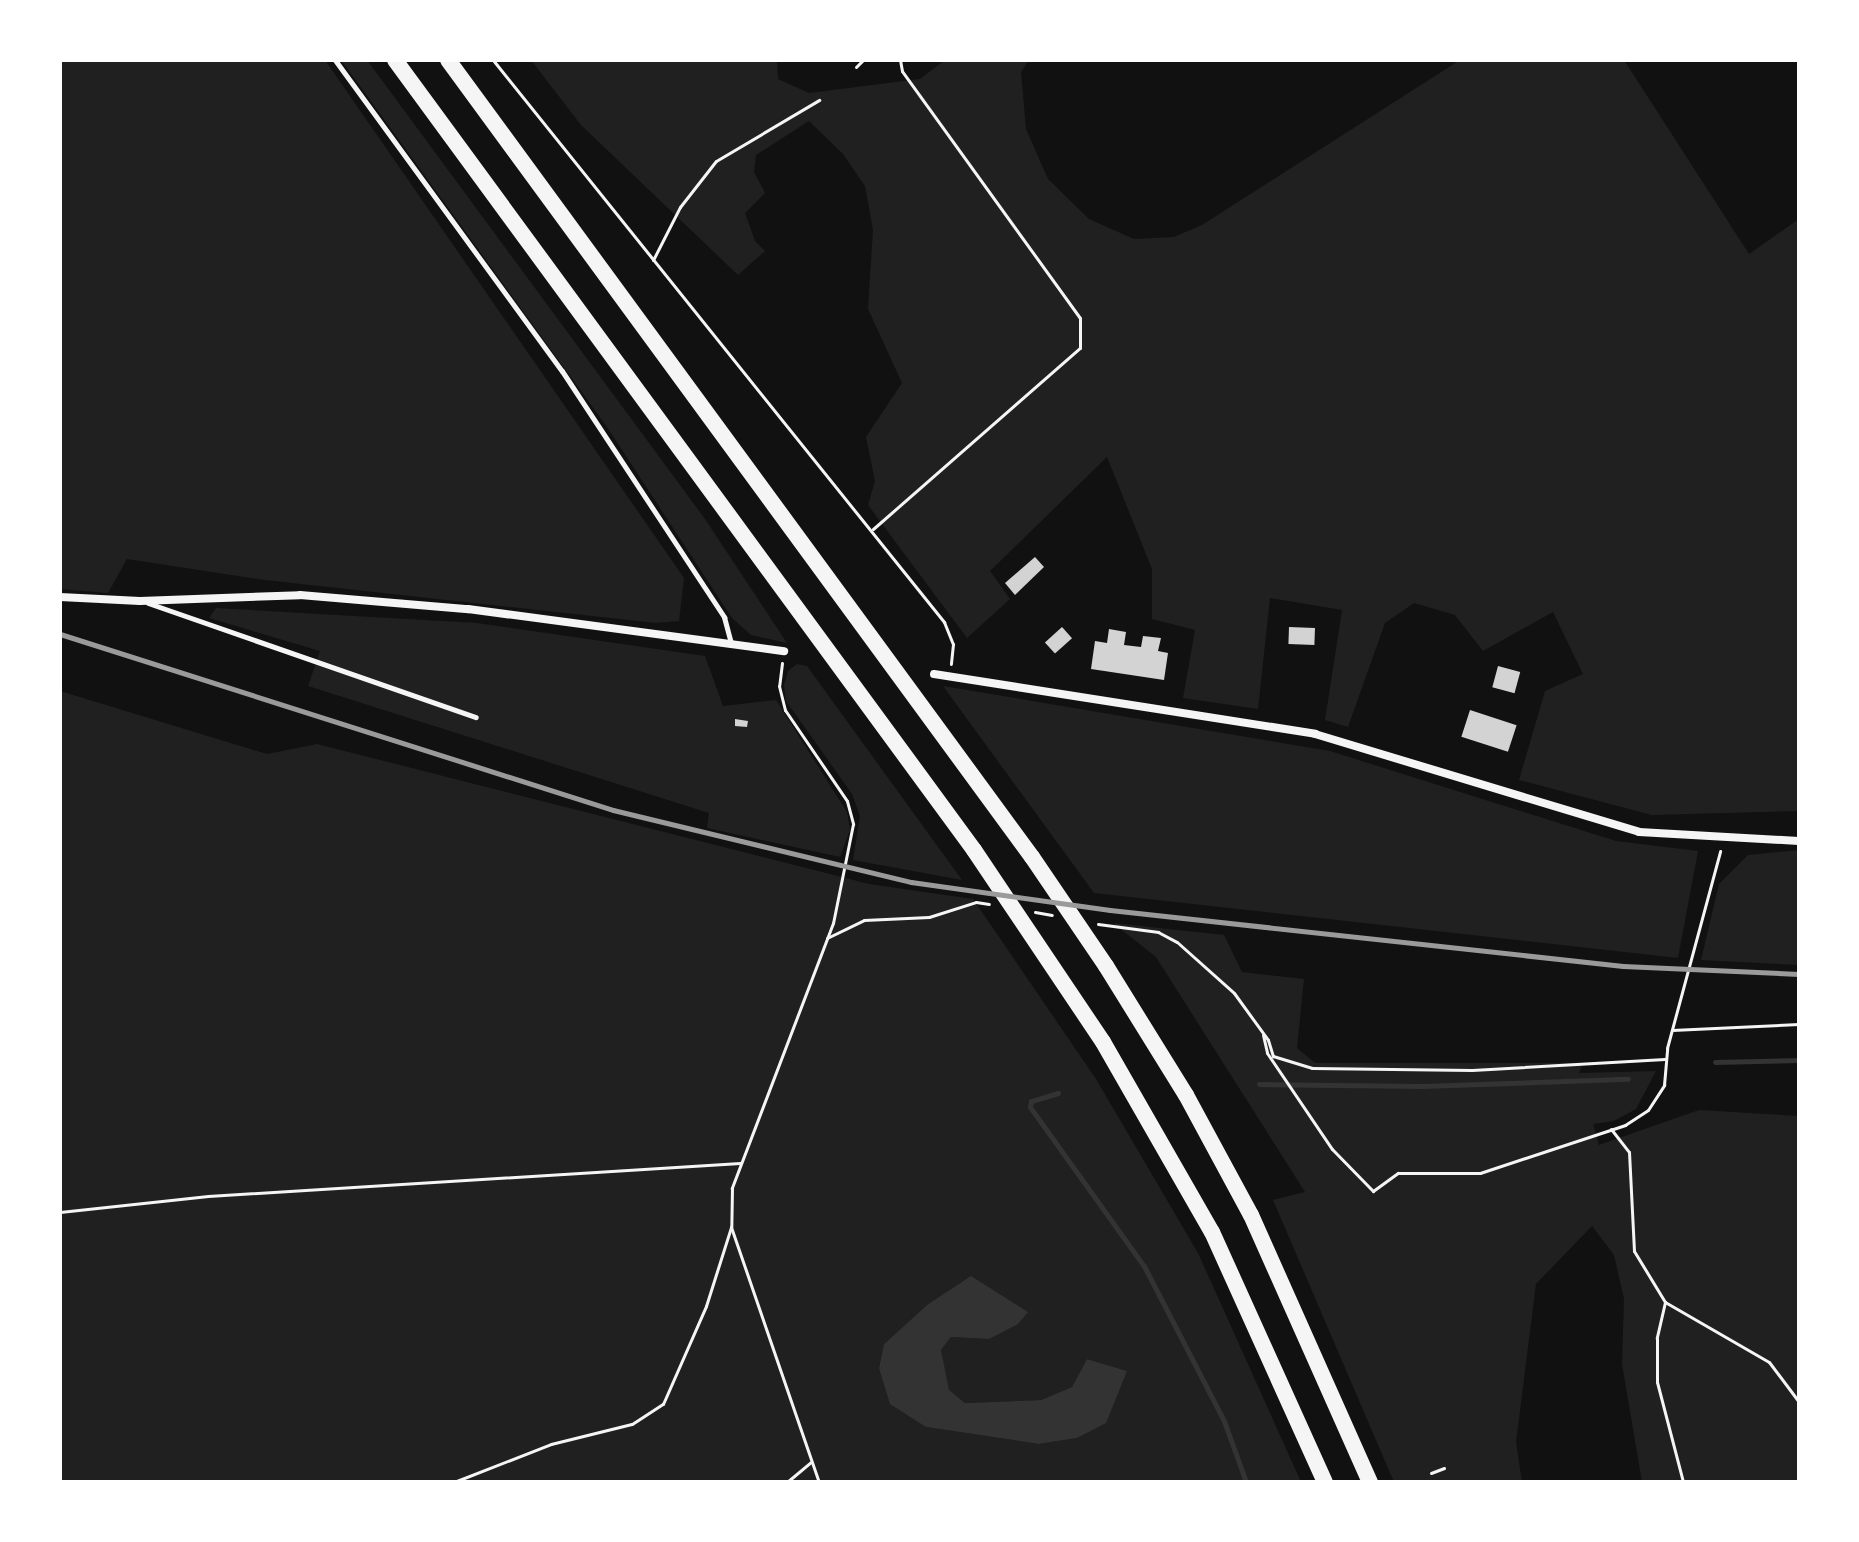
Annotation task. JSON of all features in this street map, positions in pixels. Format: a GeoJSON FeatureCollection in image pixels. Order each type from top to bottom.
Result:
{"type":"FeatureCollection","features":[{"type":"Feature","properties":{"kind":"main road"},"geometry":{"type":"LineString","coordinates":[[395,60],[974,850],[1139,1101],[1264,1337],[1325,1482]]}},
{"type":"Feature","properties":{"kind":"main road"},"geometry":{"type":"LineString","coordinates":[[448,60],[1032,857],[1186,1095],[1251,1215],[1332,1388],[1370,1482]]}},
{"type":"Feature","properties":{"kind":"street"},"geometry":{"type":"LineString","coordinates":[[60,597],[140,601],[300,595],[468,609],[784,651]]}},
{"type":"Feature","properties":{"kind":"street"},"geometry":{"type":"LineString","coordinates":[[934,674],[1315,734],[1639,832],[1724,840],[1799,841]]}},
{"type":"Feature","properties":{"kind":"lane"},"geometry":{"type":"LineString","coordinates":[[335,60],[562,371],[724,617],[731,644]]}},
{"type":"Feature","properties":{"kind":"lane"},"geometry":{"type":"LineString","coordinates":[[140,601],[476,717]]}},
{"type":"Feature","properties":{"kind":"path"},"geometry":{"type":"LineString","coordinates":[[493,60],[873,529],[944,622],[953,644],[950,676]]}},
{"type":"Feature","properties":{"kind":"path"},"geometry":{"type":"LineString","coordinates":[[856,67],[863,60]]}},
{"type":"Feature","properties":{"kind":"path"},"geometry":{"type":"LineString","coordinates":[[873,529],[1080,348],[1080,318],[902,71],[900,60]]}},
{"type":"Feature","properties":{"kind":"path"},"geometry":{"type":"LineString","coordinates":[[653,260],[680,207],[716,161],[819,100]]}},
{"type":"Feature","properties":{"kind":"path"},"geometry":{"type":"LineString","coordinates":[[454,1482],[551,1444],[632,1424],[663,1404],[706,1306],[731,1227],[732,1188],[740,1163],[827,938],[852,810],[780,698],[784,651]]}},
{"type":"Feature","properties":{"kind":"path"},"geometry":{"type":"LineString","coordinates":[[1263,1033],[1267,1053],[1332,1149],[1373,1191],[1398,1173],[1480,1173],[1611,1129],[1648,1110],[1664,1085],[1665,1059],[1672,1030],[1724,840]]}},
{"type":"Feature","properties":{"kind":"path"},"geometry":{"type":"LineString","coordinates":[[827,938],[864,920],[929,917],[976,902],[992,904]]}},
{"type":"Feature","properties":{"kind":"path"},"geometry":{"type":"LineString","coordinates":[[1023,910],[1054,916]]}},
{"type":"Feature","properties":{"kind":"path"},"geometry":{"type":"LineString","coordinates":[[1085,921],[1158,932],[1177,942],[1234,993],[1263,1033],[1273,1056],[1312,1068],[1472,1070],[1665,1059]]}},
{"type":"Feature","properties":{"kind":"path"},"geometry":{"type":"LineString","coordinates":[[1672,1030],[1799,1024]]}},
{"type":"Feature","properties":{"kind":"path"},"geometry":{"type":"LineString","coordinates":[[1611,1129],[1629,1152],[1634,1251],[1646,1278],[1665,1302],[1769,1362],[1799,1402]]}},
{"type":"Feature","properties":{"kind":"path"},"geometry":{"type":"LineString","coordinates":[[60,1212],[224,1195],[740,1163]]}},
{"type":"Feature","properties":{"kind":"path"},"geometry":{"type":"LineString","coordinates":[[731,1227],[819,1482]]}},
{"type":"Feature","properties":{"kind":"path"},"geometry":{"type":"LineString","coordinates":[[1665,1302],[1657,1338],[1657,1382],[1683,1482]]}},
{"type":"Feature","properties":{"kind":"path"},"geometry":{"type":"LineString","coordinates":[[787,1482],[811,1462]]}},
{"type":"Feature","properties":{"kind":"path"},"geometry":{"type":"LineString","coordinates":[[1431,1473],[1444,1468]]}},
{"type":"Feature","properties":{"kind":"shaded area"},"geometry":{"type":"Polygon","coordinates":[[[60,60],[325,60],[684,578],[679,621],[656,623],[265,580],[127,559],[108,593],[60,589],[60,60]]]}},
{"type":"Feature","properties":{"kind":"shaded area"},"geometry":{"type":"Polygon","coordinates":[[[341,60],[367,60],[705,519],[787,643],[751,635],[732,618],[607,427],[341,60]]]}},
{"type":"Feature","properties":{"kind":"shaded area"},"geometry":{"type":"Polygon","coordinates":[[[531,60],[777,60],[778,79],[809,93],[920,79],[945,60],[1029,60],[1021,72],[1026,129],[1048,179],[1089,219],[1134,239],[1174,237],[1202,225],[1460,60],[1624,60],[1749,254],[1799,219],[1799,811],[1652,815],[1519,780],[1545,691],[1583,674],[1553,612],[1483,651],[1455,615],[1414,603],[1385,623],[1348,727],[1325,720],[1342,610],[1270,598],[1258,709],[1183,698],[1195,630],[1152,619],[1152,569],[1107,457],[990,571],[1010,599],[967,638],[868,505],[875,481],[866,437],[902,383],[868,309],[873,230],[865,186],[843,154],[809,121],[756,155],[754,172],[765,193],[745,213],[755,241],[765,251],[738,275],[581,125],[531,60]]]}},
{"type":"Feature","properties":{"kind":"shaded area"},"geometry":{"type":"Polygon","coordinates":[[[216,608],[477,623],[705,656],[723,706],[776,700],[847,812],[850,830],[840,857],[707,828],[709,813],[308,686],[320,651],[209,618],[216,608]]]}},
{"type":"Feature","properties":{"kind":"shaded area"},"geometry":{"type":"Polygon","coordinates":[[[797,664],[807,666],[962,880],[853,860],[860,816],[852,794],[786,701],[784,685],[788,671],[797,664]]]}},
{"type":"Feature","properties":{"kind":"shaded area"},"geometry":{"type":"Polygon","coordinates":[[[943,686],[1330,751],[1616,841],[1698,851],[1678,958],[1094,893],[943,686]]]}},
{"type":"Feature","properties":{"kind":"shaded area"},"geometry":{"type":"Polygon","coordinates":[[[60,691],[267,754],[317,744],[869,884],[973,899],[1096,1079],[1198,1253],[1301,1482],[60,1482],[60,691]],[[927,1305],[884,1344],[879,1368],[926,1427],[1039,1444],[1077,1438],[1127,1371],[1087,1359],[1072,1387],[1041,1400],[965,1403],[948,1390],[941,1350],[951,1337],[990,1339],[927,1305]]]}},
{"type":"Feature","properties":{"kind":"shaded area"},"geometry":{"type":"Polygon","coordinates":[[[1799,850],[1799,965],[1701,960],[1719,884],[1748,855],[1799,850]]]}},
{"type":"Feature","properties":{"kind":"shaded area"},"geometry":{"type":"Polygon","coordinates":[[[1113,923],[1224,935],[1242,972],[1304,979],[1297,1048],[1315,1063],[1583,1063],[1579,1073],[1656,1071],[1636,1109],[1614,1121],[1593,1124],[1599,1145],[1699,1110],[1799,1116],[1799,1482],[1642,1482],[1622,1364],[1624,1299],[1614,1255],[1592,1226],[1536,1284],[1516,1442],[1522,1482],[1394,1482],[1273,1200],[1305,1192],[1156,957],[1113,923]]]}},
{"type":"Feature","properties":{"kind":"shaded area"},"geometry":{"type":"Polygon","coordinates":[[[971,1276],[1028,1312],[1018,1324],[989,1339],[951,1337],[941,1350],[949,1390],[965,1403],[1041,1400],[1072,1387],[1087,1359],[1127,1371],[1106,1423],[1077,1438],[1039,1444],[926,1427],[890,1404],[879,1368],[884,1344],[927,1305],[971,1276]]]}},
{"type":"Feature","properties":{"kind":"building"},"geometry":{"type":"Polygon","coordinates":[[[1035,557],[1044,567],[1015,595],[1005,583],[1035,557]]]}},
{"type":"Feature","properties":{"kind":"building"},"geometry":{"type":"Polygon","coordinates":[[[1062,627],[1072,638],[1055,654],[1045,642],[1062,627]]]}},
{"type":"Feature","properties":{"kind":"building"},"geometry":{"type":"Polygon","coordinates":[[[1289,627],[1315,628],[1314,645],[1288,644],[1289,627]]]}},
{"type":"Feature","properties":{"kind":"building"},"geometry":{"type":"Polygon","coordinates":[[[1109,629],[1126,632],[1124,645],[1141,647],[1143,636],[1161,638],[1158,651],[1168,653],[1164,680],[1091,669],[1095,641],[1107,643],[1109,629]]]}},
{"type":"Feature","properties":{"kind":"building"},"geometry":{"type":"Polygon","coordinates":[[[1498,666],[1520,672],[1515,693],[1492,687],[1498,666]]]}},
{"type":"Feature","properties":{"kind":"building"},"geometry":{"type":"Polygon","coordinates":[[[1470,710],[1517,725],[1508,752],[1461,737],[1470,710]]]}},
{"type":"Feature","properties":{"kind":"building"},"geometry":{"type":"Polygon","coordinates":[[[735,719],[748,721],[747,727],[735,726],[735,719]]]}},
{"type":"Feature","properties":{"kind":"waterway"},"geometry":{"type":"LineString","coordinates":[[1715,1062],[1799,1060]]}},
{"type":"Feature","properties":{"kind":"waterway"},"geometry":{"type":"LineString","coordinates":[[1259,1084],[1423,1086],[1628,1079]]}},
{"type":"Feature","properties":{"kind":"waterway"},"geometry":{"type":"LineString","coordinates":[[1058,1093],[1031,1101],[1030,1107],[1144,1266],[1224,1421],[1246,1482]]}},
{"type":"Feature","properties":{"kind":"railway"},"geometry":{"type":"LineString","coordinates":[[60,634],[613,810],[911,882],[1110,910],[1623,966],[1799,974]]}}]}
